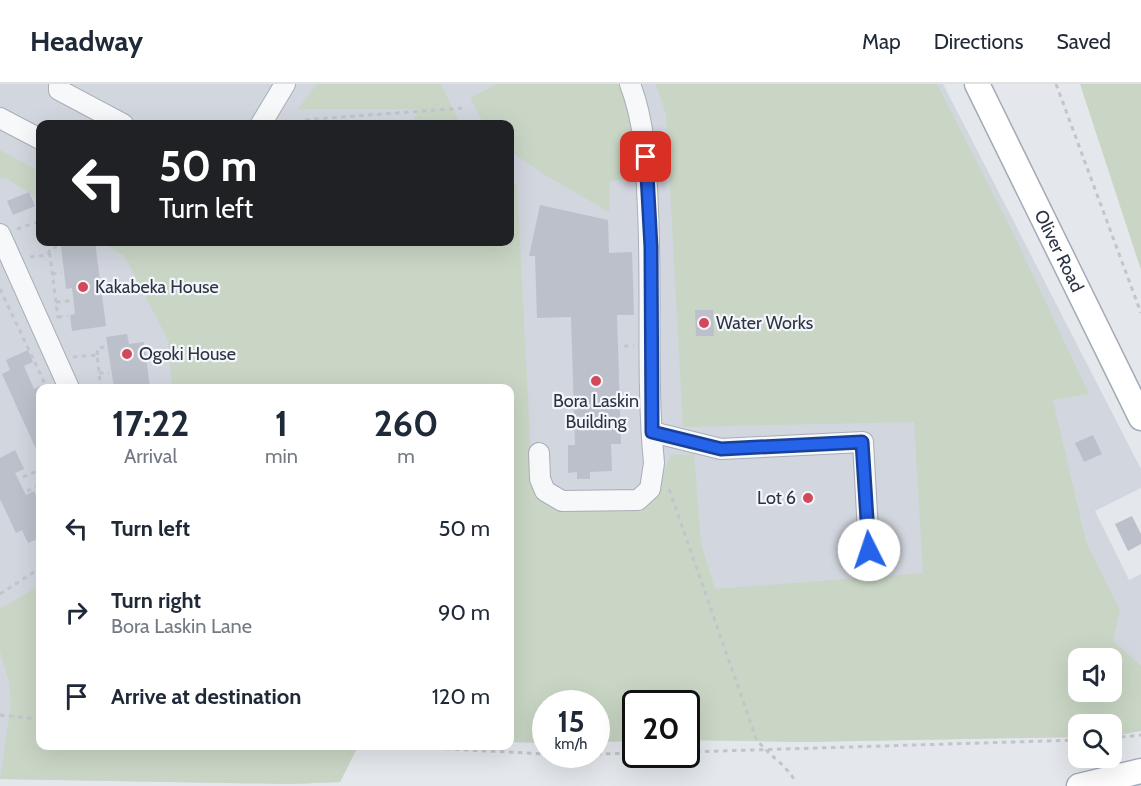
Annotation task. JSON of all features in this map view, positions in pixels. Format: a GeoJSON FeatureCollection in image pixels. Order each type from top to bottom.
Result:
{"type":"FeatureCollection","features":[{"type":"Feature","properties":{"kind":"main road","name":"Oliver Road"},"geometry":{"type":"LineString","coordinates":[[977,84],[1141,418]]}},
{"type":"Feature","properties":{"kind":"main road"},"geometry":{"type":"LineString","coordinates":[[1079,786],[1141,771]]}},
{"type":"Feature","properties":{"kind":"lane"},"geometry":{"type":"LineString","coordinates":[[59,84],[59,90],[115,120]]}},
{"type":"Feature","properties":{"kind":"lane"},"geometry":{"type":"LineString","coordinates":[[263,120],[285,84]]}},
{"type":"Feature","properties":{"kind":"lane"},"geometry":{"type":"LineString","coordinates":[[539,453],[540,479],[545,491],[562,501],[638,500],[650,489],[654,463],[651,247],[645,140],[639,107],[630,84]]}},
{"type":"Feature","properties":{"kind":"lane"},"geometry":{"type":"LineString","coordinates":[[0,118],[36,137]]}},
{"type":"Feature","properties":{"kind":"lane"},"geometry":{"type":"LineString","coordinates":[[0,234],[67,384]]}},
{"type":"Feature","properties":{"kind":"lane"},"geometry":{"type":"LineString","coordinates":[[652,432],[721,449],[862,442],[869,550]]}},
{"type":"Feature","properties":{"kind":"path"},"geometry":{"type":"LineString","coordinates":[[1056,84],[1141,312]]}},
{"type":"Feature","properties":{"kind":"path"},"geometry":{"type":"LineString","coordinates":[[302,120],[464,108]]}},
{"type":"Feature","properties":{"kind":"path"},"geometry":{"type":"LineString","coordinates":[[0,234],[36,222]]}},
{"type":"Feature","properties":{"kind":"path"},"geometry":{"type":"LineString","coordinates":[[47,255],[51,248],[57,247]]}},
{"type":"Feature","properties":{"kind":"path"},"geometry":{"type":"LineString","coordinates":[[10,259],[50,255],[59,327]]}},
{"type":"Feature","properties":{"kind":"path"},"geometry":{"type":"LineString","coordinates":[[52,274],[62,273]]}},
{"type":"Feature","properties":{"kind":"path"},"geometry":{"type":"LineString","coordinates":[[0,289],[45,384]]}},
{"type":"Feature","properties":{"kind":"path"},"geometry":{"type":"LineString","coordinates":[[56,302],[70,301]]}},
{"type":"Feature","properties":{"kind":"path"},"geometry":{"type":"LineString","coordinates":[[57,317],[68,316]]}},
{"type":"Feature","properties":{"kind":"path"},"geometry":{"type":"LineString","coordinates":[[100,384],[96,355],[98,348],[105,347]]}},
{"type":"Feature","properties":{"kind":"path"},"geometry":{"type":"LineString","coordinates":[[66,358],[96,355]]}},
{"type":"Feature","properties":{"kind":"path"},"geometry":{"type":"LineString","coordinates":[[99,373],[109,373]]}},
{"type":"Feature","properties":{"kind":"path"},"geometry":{"type":"LineString","coordinates":[[23,477],[36,472]]}},
{"type":"Feature","properties":{"kind":"path"},"geometry":{"type":"LineString","coordinates":[[666,484],[683,524],[729,665],[756,738],[764,751],[791,773],[795,781]]}},
{"type":"Feature","properties":{"kind":"path"},"geometry":{"type":"LineString","coordinates":[[27,491],[36,487]]}},
{"type":"Feature","properties":{"kind":"path"},"geometry":{"type":"LineString","coordinates":[[0,594],[36,571]]}},
{"type":"Feature","properties":{"kind":"path"},"geometry":{"type":"LineString","coordinates":[[0,716],[36,719]]}},
{"type":"Feature","properties":{"kind":"path"},"geometry":{"type":"LineString","coordinates":[[1122,737],[1141,735]]}},
{"type":"Feature","properties":{"kind":"path"},"geometry":{"type":"LineString","coordinates":[[700,752],[1068,740]]}},
{"type":"Feature","properties":{"kind":"path"},"geometry":{"type":"LineString","coordinates":[[469,750],[532,753]]}},
{"type":"Feature","properties":{"kind":"shaded area"},"geometry":{"type":"Polygon","coordinates":[[[0,84],[943,84],[1141,469],[1141,488],[1095,511],[1129,580],[1141,574],[1141,731],[1122,734],[1122,714],[1068,714],[1068,737],[804,742],[700,740],[700,690],[622,690],[622,741],[610,742],[610,690],[532,690],[532,743],[514,742],[514,384],[36,384],[36,750],[356,750],[340,782],[291,784],[0,779],[0,84]]]}},
{"type":"Feature","properties":{"kind":"green space"},"geometry":{"type":"Polygon","coordinates":[[[317,84],[441,84],[458,120],[413,120],[420,109],[298,109],[317,84]]]}},
{"type":"Feature","properties":{"kind":"green space"},"geometry":{"type":"Polygon","coordinates":[[[497,84],[621,84],[633,119],[633,178],[610,181],[609,212],[545,175],[514,154],[514,120],[482,120],[470,98],[497,84]]]}},
{"type":"Feature","properties":{"kind":"green space"},"geometry":{"type":"Polygon","coordinates":[[[656,84],[937,84],[1014,235],[1089,394],[1053,400],[1086,542],[1120,610],[1113,641],[1121,648],[1068,648],[1068,702],[1122,702],[1122,649],[1141,666],[1141,731],[1122,734],[1122,714],[1068,714],[1068,737],[804,742],[700,740],[700,690],[622,690],[622,741],[610,742],[610,690],[532,690],[532,743],[514,742],[514,384],[172,384],[168,340],[125,257],[109,246],[514,246],[514,182],[517,185],[534,491],[545,504],[573,510],[649,506],[671,455],[694,454],[701,543],[715,589],[923,573],[914,422],[683,427],[666,114],[656,84]]]}},
{"type":"Feature","properties":{"kind":"green space"},"geometry":{"type":"Polygon","coordinates":[[[1080,84],[1141,84],[1141,270],[1080,84]]]}},
{"type":"Feature","properties":{"kind":"green space"},"geometry":{"type":"Polygon","coordinates":[[[0,150],[36,170],[36,197],[8,179],[0,178],[0,150]]]}},
{"type":"Feature","properties":{"kind":"green space"},"geometry":{"type":"Polygon","coordinates":[[[36,587],[36,750],[356,750],[340,782],[291,784],[0,779],[11,704],[9,682],[0,651],[0,609],[36,587]]]}},
{"type":"Feature","properties":{"kind":"building"},"geometry":{"type":"Polygon","coordinates":[[[29,192],[35,206],[13,215],[7,201],[29,192]]]}},
{"type":"Feature","properties":{"kind":"building","name":"Bora Laskin Building"},"geometry":{"type":"Polygon","coordinates":[[[540,205],[608,220],[609,253],[632,252],[634,315],[617,315],[621,444],[611,444],[612,471],[590,472],[590,479],[577,479],[577,472],[568,473],[568,445],[575,445],[571,317],[537,318],[535,256],[529,256],[540,205]]]}},
{"type":"Feature","properties":{"kind":"building","name":"Kakabeka House"},"geometry":{"type":"Polygon","coordinates":[[[61,246],[96,246],[106,326],[72,331],[70,315],[75,314],[72,288],[66,289],[61,246]]]}},
{"type":"Feature","properties":{"kind":"building","name":"Water Works"},"geometry":{"type":"Polygon","coordinates":[[[695,310],[713,310],[714,336],[696,336],[695,310]]]}},
{"type":"Feature","properties":{"kind":"building","name":"Ogoki House"},"geometry":{"type":"Polygon","coordinates":[[[127,334],[129,344],[144,342],[149,384],[113,384],[106,337],[127,334]]]}},
{"type":"Feature","properties":{"kind":"building"},"geometry":{"type":"Polygon","coordinates":[[[28,350],[33,362],[24,366],[34,389],[36,388],[36,449],[2,374],[10,370],[6,360],[28,350]]]}},
{"type":"Feature","properties":{"kind":"building"},"geometry":{"type":"Polygon","coordinates":[[[1093,435],[1102,454],[1084,462],[1075,443],[1093,435]]]}},
{"type":"Feature","properties":{"kind":"building"},"geometry":{"type":"Polygon","coordinates":[[[15,450],[24,469],[15,473],[26,495],[34,491],[36,496],[36,540],[28,543],[22,530],[16,533],[0,499],[0,458],[15,450]]]}},
{"type":"Feature","properties":{"kind":"building"},"geometry":{"type":"Polygon","coordinates":[[[1132,516],[1141,534],[1141,544],[1128,551],[1115,524],[1132,516]]]}},
{"type":"Feature","properties":{"kind":"place","name":"Kakabeka House"},"geometry":{"type":"Point","coordinates":[83,287]}},
{"type":"Feature","properties":{"kind":"place","name":"Water Works"},"geometry":{"type":"Point","coordinates":[704,323]}},
{"type":"Feature","properties":{"kind":"place","name":"Ogoki House"},"geometry":{"type":"Point","coordinates":[127,354]}},
{"type":"Feature","properties":{"kind":"place","name":"Bora Laskin Building"},"geometry":{"type":"Point","coordinates":[596,381]}},
{"type":"Feature","properties":{"kind":"place","name":"Lot 6"},"geometry":{"type":"Point","coordinates":[808,498]}},
{"type":"Feature","properties":{"kind":"route"},"geometry":{"type":"LineString","coordinates":[[646,157],[651,247],[652,432],[721,449],[862,442],[869,550]]}}]}
